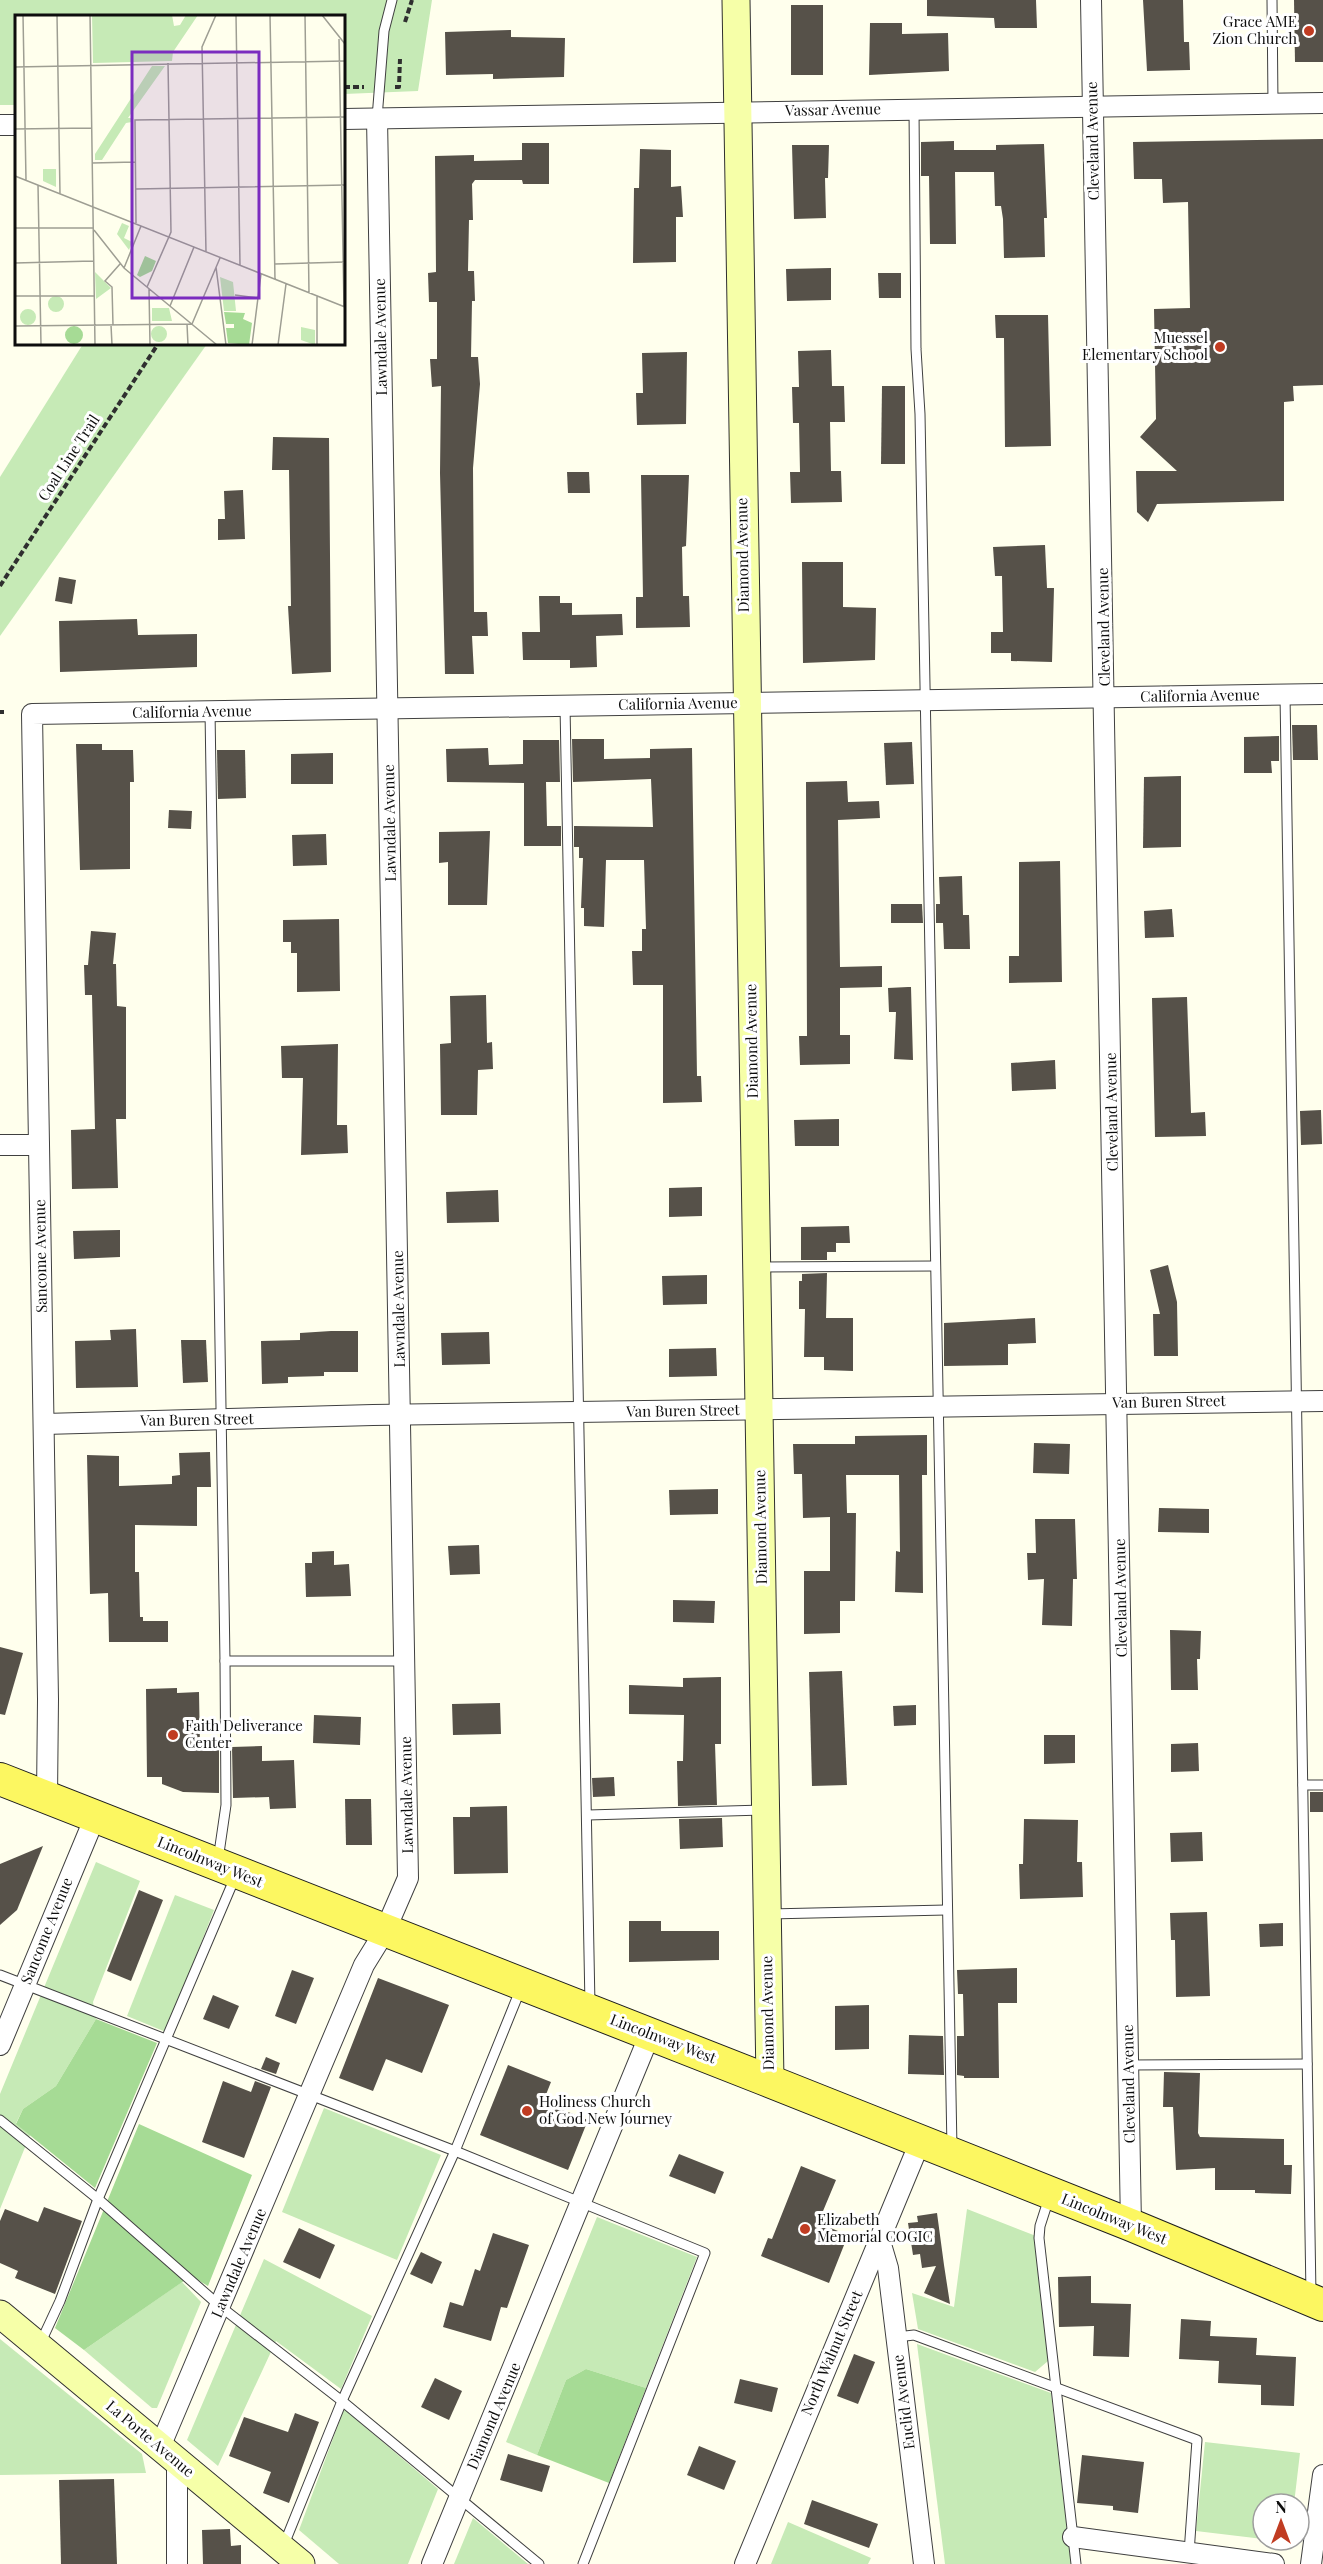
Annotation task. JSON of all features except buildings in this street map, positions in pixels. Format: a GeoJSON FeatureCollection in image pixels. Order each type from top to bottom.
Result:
{"type":"FeatureCollection","features":[{"type":"Feature","properties":{"kind":"main road","name":"Lincolnway West"},"geometry":{"type":"LineString","coordinates":[[0,1779],[227,1870],[770,2081],[1131,2225],[1317,2303]]}},
{"type":"Feature","properties":{"kind":"street","name":"Diamond Avenue"},"geometry":{"type":"LineString","coordinates":[[736,0],[736,112],[770,2081]]}},
{"type":"Feature","properties":{"kind":"street","name":"Cleveland Avenue"},"geometry":{"type":"LineString","coordinates":[[1091,0],[1131,2225]]}},
{"type":"Feature","properties":{"kind":"street","name":"Vassar Avenue"},"geometry":{"type":"LineString","coordinates":[[345,119],[1323,103]]}},
{"type":"Feature","properties":{"kind":"street","name":"Lawndale Avenue"},"geometry":{"type":"LineString","coordinates":[[169,2454],[221,2307],[364,1965],[385,1931],[408,1878],[377,118]]}},
{"type":"Feature","properties":{"kind":"street"},"geometry":{"type":"LineString","coordinates":[[0,125],[15,124]]}},
{"type":"Feature","properties":{"kind":"street","name":"California Avenue"},"geometry":{"type":"LineString","coordinates":[[32,714],[1323,694]]}},
{"type":"Feature","properties":{"kind":"street","name":"Sancome Avenue"},"geometry":{"type":"LineString","coordinates":[[32,714],[48,1699],[47,1798]]}},
{"type":"Feature","properties":{"kind":"street"},"geometry":{"type":"LineString","coordinates":[[0,1145],[39,1145]]}},
{"type":"Feature","properties":{"kind":"street","name":"Van Buren Street"},"geometry":{"type":"LineString","coordinates":[[44,1424],[400,1415],[1323,1401]]}},
{"type":"Feature","properties":{"kind":"street","name":"Sancome Avenue"},"geometry":{"type":"LineString","coordinates":[[0,2045],[95,1817]]}},
{"type":"Feature","properties":{"kind":"street","name":"Diamond Avenue"},"geometry":{"type":"LineString","coordinates":[[432,2564],[651,2034]]}},
{"type":"Feature","properties":{"kind":"street","name":"North Walnut Street"},"geometry":{"type":"LineString","coordinates":[[745,2564],[920,2142]]}},
{"type":"Feature","properties":{"kind":"street","name":"Euclid Avenue"},"geometry":{"type":"LineString","coordinates":[[880,2241],[888,2268],[924,2564]]}},
{"type":"Feature","properties":{"kind":"street","name":"La Porte Avenue"},"geometry":{"type":"LineString","coordinates":[[0,2314],[291,2556]]}},
{"type":"Feature","properties":{"kind":"street"},"geometry":{"type":"LineString","coordinates":[[169,2454],[177,2564]]}},
{"type":"Feature","properties":{"kind":"street"},"geometry":{"type":"LineString","coordinates":[[1311,2564],[1321,2507],[1323,2475]]}},
{"type":"Feature","properties":{"kind":"street"},"geometry":{"type":"LineString","coordinates":[[1073,2537],[1180,2556],[1274,2564]]}},
{"type":"Feature","properties":{"kind":"lane"},"geometry":{"type":"LineString","coordinates":[[377,118],[384,31],[392,0]]}},
{"type":"Feature","properties":{"kind":"lane"},"geometry":{"type":"LineString","coordinates":[[1272,0],[1273,103]]}},
{"type":"Feature","properties":{"kind":"lane"},"geometry":{"type":"LineString","coordinates":[[914,109],[916,350],[925,700],[936,1406],[953,2155]]}},
{"type":"Feature","properties":{"kind":"lane"},"geometry":{"type":"LineString","coordinates":[[1285,695],[1307,2064],[1317,2303]]}},
{"type":"Feature","properties":{"kind":"lane"},"geometry":{"type":"LineString","coordinates":[[565,706],[590,2010]]}},
{"type":"Feature","properties":{"kind":"lane"},"geometry":{"type":"LineString","coordinates":[[39,2346],[60,2301],[98,2199],[168,2041],[227,1870],[210,711]]}},
{"type":"Feature","properties":{"kind":"lane"},"geometry":{"type":"LineString","coordinates":[[756,1267],[934,1266]]}},
{"type":"Feature","properties":{"kind":"lane"},"geometry":{"type":"LineString","coordinates":[[225,1661],[404,1661]]}},
{"type":"Feature","properties":{"kind":"lane"},"geometry":{"type":"LineString","coordinates":[[1303,1785],[1323,1785]]}},
{"type":"Feature","properties":{"kind":"lane"},"geometry":{"type":"LineString","coordinates":[[588,1815],[766,1810]]}},
{"type":"Feature","properties":{"kind":"lane"},"geometry":{"type":"LineString","coordinates":[[767,1914],[946,1910]]}},
{"type":"Feature","properties":{"kind":"lane"},"geometry":{"type":"LineString","coordinates":[[0,1975],[455,2151],[705,2253],[583,2564]]}},
{"type":"Feature","properties":{"kind":"lane"},"geometry":{"type":"LineString","coordinates":[[291,2556],[342,2401],[455,2151],[523,1984]]}},
{"type":"Feature","properties":{"kind":"lane"},"geometry":{"type":"LineString","coordinates":[[1129,2065],[1307,2064]]}},
{"type":"Feature","properties":{"kind":"lane"},"geometry":{"type":"LineString","coordinates":[[0,2120],[98,2199],[221,2307],[342,2401],[538,2564]]}},
{"type":"Feature","properties":{"kind":"lane"},"geometry":{"type":"LineString","coordinates":[[1050,2193],[1040,2226],[1039,2238],[1077,2564]]}},
{"type":"Feature","properties":{"kind":"lane"},"geometry":{"type":"LineString","coordinates":[[897,2337],[914,2335],[1197,2440],[1180,2556]]}},
{"type":"Feature","properties":{"kind":"path"},"geometry":{"type":"LineString","coordinates":[[405,23],[412,0]]}},
{"type":"Feature","properties":{"kind":"path"},"geometry":{"type":"LineString","coordinates":[[399,87],[400,55]]}},
{"type":"Feature","properties":{"kind":"path"},"geometry":{"type":"LineString","coordinates":[[345,87],[365,87]]}},
{"type":"Feature","properties":{"kind":"path","name":"Coal Line Trail"},"geometry":{"type":"LineString","coordinates":[[0,586],[157,345]]}},
{"type":"Feature","properties":{"kind":"green space"},"geometry":{"type":"Polygon","coordinates":[[[0,0],[432,0],[418,91],[345,94],[345,15],[15,15],[15,105],[0,105],[0,0]]]}},
{"type":"Feature","properties":{"kind":"green space"},"geometry":{"type":"Polygon","coordinates":[[[82,345],[206,345],[0,636],[0,477],[82,345]]]}},
{"type":"Feature","properties":{"kind":"green space"},"geometry":{"type":"Polygon","coordinates":[[[96,1862],[140,1881],[93,2002],[96,2019],[56,2086],[23,2109],[16,2123],[30,2135],[0,2209],[0,2094],[96,1862]]]}},
{"type":"Feature","properties":{"kind":"green space"},"geometry":{"type":"Polygon","coordinates":[[[175,1895],[214,1910],[166,2032],[127,2016],[175,1895]]]}},
{"type":"Feature","properties":{"kind":"green space"},"geometry":{"type":"Polygon","coordinates":[[[96,2019],[157,2043],[95,2188],[16,2124],[23,2109],[56,2086],[96,2019]]]}},
{"type":"Feature","properties":{"kind":"green space"},"geometry":{"type":"Polygon","coordinates":[[[324,2108],[441,2155],[397,2260],[282,2212],[324,2108]]]}},
{"type":"Feature","properties":{"kind":"green space"},"geometry":{"type":"Polygon","coordinates":[[[139,2124],[252,2175],[208,2286],[191,2276],[84,2350],[55,2328],[139,2124]]]}},
{"type":"Feature","properties":{"kind":"green space"},"geometry":{"type":"Polygon","coordinates":[[[967,2209],[1036,2236],[1048,2361],[1035,2372],[918,2329],[912,2293],[954,2307],[967,2209]]]}},
{"type":"Feature","properties":{"kind":"green space"},"geometry":{"type":"Polygon","coordinates":[[[597,2217],[697,2257],[646,2388],[586,2369],[566,2380],[537,2455],[506,2442],[597,2217]]]}},
{"type":"Feature","properties":{"kind":"green space"},"geometry":{"type":"Polygon","coordinates":[[[264,2259],[372,2316],[341,2389],[276,2341],[218,2466],[187,2440],[264,2259]]]}},
{"type":"Feature","properties":{"kind":"green space"},"geometry":{"type":"Polygon","coordinates":[[[182,2282],[201,2302],[157,2408],[152,2408],[84,2350],[182,2282]]]}},
{"type":"Feature","properties":{"kind":"green space"},"geometry":{"type":"Polygon","coordinates":[[[0,2339],[142,2454],[146,2473],[0,2475],[0,2339]]]}},
{"type":"Feature","properties":{"kind":"green space"},"geometry":{"type":"Polygon","coordinates":[[[917,2344],[1051,2393],[1071,2564],[945,2564],[917,2344]]]}},
{"type":"Feature","properties":{"kind":"green space"},"geometry":{"type":"Polygon","coordinates":[[[586,2369],[646,2388],[609,2483],[537,2455],[566,2380],[586,2369]]]}},
{"type":"Feature","properties":{"kind":"green space"},"geometry":{"type":"Polygon","coordinates":[[[344,2409],[438,2489],[408,2564],[339,2564],[299,2530],[344,2409]]]}},
{"type":"Feature","properties":{"kind":"green space"},"geometry":{"type":"Polygon","coordinates":[[[1205,2442],[1300,2453],[1295,2492],[1251,2492],[1251,2538],[1196,2531],[1205,2442]]]}},
{"type":"Feature","properties":{"kind":"green space"},"geometry":{"type":"Polygon","coordinates":[[[473,2518],[528,2564],[454,2564],[473,2518]]]}},
{"type":"Feature","properties":{"kind":"green space"},"geometry":{"type":"Polygon","coordinates":[[[788,2522],[871,2558],[868,2564],[771,2564],[788,2522]]]}},
{"type":"Feature","properties":{"kind":"place","name":"Grace AME Zion Church"},"geometry":{"type":"Point","coordinates":[1309,31]}},
{"type":"Feature","properties":{"kind":"place","name":"Muessel Elementary School"},"geometry":{"type":"Point","coordinates":[1220,347]}},
{"type":"Feature","properties":{"kind":"place","name":"Faith Deliverance Center"},"geometry":{"type":"Point","coordinates":[173,1735]}},
{"type":"Feature","properties":{"kind":"place","name":"Holiness Church of God New Journey"},"geometry":{"type":"Point","coordinates":[527,2111]}},
{"type":"Feature","properties":{"kind":"place","name":"Elizabeth Memorial COGIC"},"geometry":{"type":"Point","coordinates":[805,2229]}}]}
